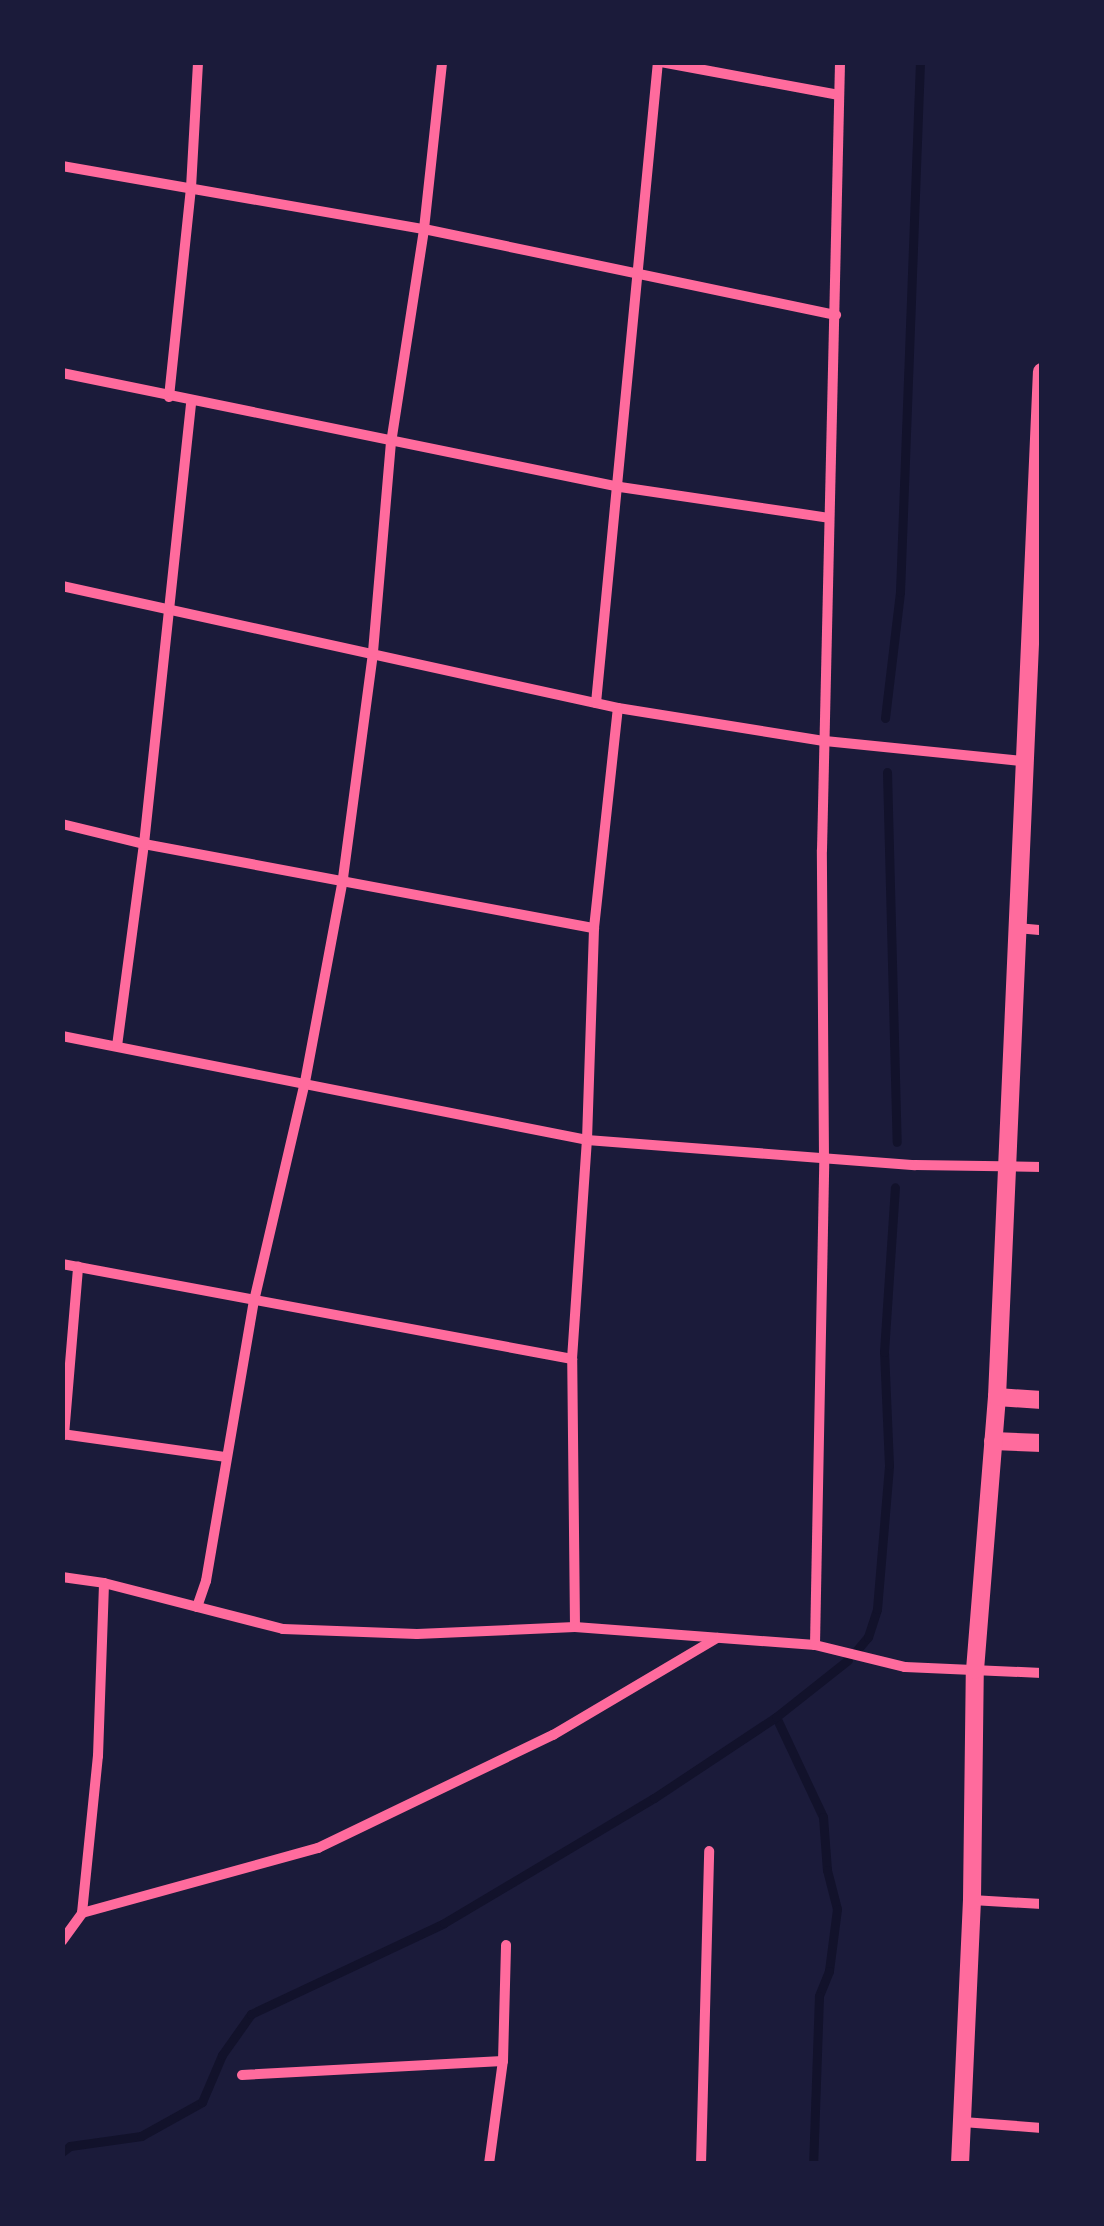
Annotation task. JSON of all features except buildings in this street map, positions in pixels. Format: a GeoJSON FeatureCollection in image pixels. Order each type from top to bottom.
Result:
{"type":"FeatureCollection","features":[{"type":"Feature","properties":{"kind":"street"},"geometry":{"type":"LineString","coordinates":[[170,397],[191,188],[198,62]]}},
{"type":"Feature","properties":{"kind":"street"},"geometry":{"type":"LineString","coordinates":[[197,1607],[206,1581],[254,1300],[305,1082],[343,878],[373,652],[391,442],[424,230],[442,62]]}},
{"type":"Feature","properties":{"kind":"street"},"geometry":{"type":"LineString","coordinates":[[596,703],[660,62],[839,95]]}},
{"type":"Feature","properties":{"kind":"street"},"geometry":{"type":"LineString","coordinates":[[814,1645],[824,1159],[825,742],[840,62]]}},
{"type":"Feature","properties":{"kind":"street"},"geometry":{"type":"LineString","coordinates":[[62,166],[424,230],[836,315]]}},
{"type":"Feature","properties":{"kind":"street"},"geometry":{"type":"LineString","coordinates":[[960,2164],[972,1900],[976,1670],[997,1397],[1023,761],[1034,703],[1042,372]]}},
{"type":"Feature","properties":{"kind":"street"},"geometry":{"type":"LineString","coordinates":[[62,373],[620,487],[829,518]]}},
{"type":"Feature","properties":{"kind":"street"},"geometry":{"type":"LineString","coordinates":[[117,1046],[144,844],[191,402]]}},
{"type":"Feature","properties":{"kind":"street"},"geometry":{"type":"LineString","coordinates":[[62,586],[618,708],[825,742],[1023,761]]}},
{"type":"Feature","properties":{"kind":"street"},"geometry":{"type":"LineString","coordinates":[[575,1626],[572,1359],[587,1140],[594,928],[618,708]]}},
{"type":"Feature","properties":{"kind":"street"},"geometry":{"type":"LineString","coordinates":[[62,824],[144,844],[343,878],[594,928]]}},
{"type":"Feature","properties":{"kind":"street"},"geometry":{"type":"LineString","coordinates":[[1016,928],[1042,930]]}},
{"type":"Feature","properties":{"kind":"street"},"geometry":{"type":"LineString","coordinates":[[62,1036],[587,1140],[824,1159],[1042,1167]]}},
{"type":"Feature","properties":{"kind":"street"},"geometry":{"type":"LineString","coordinates":[[62,1264],[572,1359]]}},
{"type":"Feature","properties":{"kind":"street"},"geometry":{"type":"LineString","coordinates":[[78,1267],[63,1435],[226,1457]]}},
{"type":"Feature","properties":{"kind":"street"},"geometry":{"type":"LineString","coordinates":[[997,1397],[1042,1400]]}},
{"type":"Feature","properties":{"kind":"street"},"geometry":{"type":"LineString","coordinates":[[994,1441],[1042,1443]]}},
{"type":"Feature","properties":{"kind":"street"},"geometry":{"type":"LineString","coordinates":[[62,1577],[104,1583],[282,1629],[344,1633],[575,1626],[814,1645],[906,1666],[1042,1673]]}},
{"type":"Feature","properties":{"kind":"street"},"geometry":{"type":"LineString","coordinates":[[62,1942],[82,1914],[98,1756],[104,1583]]}},
{"type":"Feature","properties":{"kind":"street"},"geometry":{"type":"LineString","coordinates":[[82,1914],[318,1848],[553,1735],[718,1637]]}},
{"type":"Feature","properties":{"kind":"street"},"geometry":{"type":"LineString","coordinates":[[701,2164],[709,1852]]}},
{"type":"Feature","properties":{"kind":"street"},"geometry":{"type":"LineString","coordinates":[[972,1900],[1042,1904]]}},
{"type":"Feature","properties":{"kind":"street"},"geometry":{"type":"LineString","coordinates":[[489,2164],[503,2061],[506,1945]]}},
{"type":"Feature","properties":{"kind":"street"},"geometry":{"type":"LineString","coordinates":[[242,2075],[503,2061]]}},
{"type":"Feature","properties":{"kind":"street"},"geometry":{"type":"LineString","coordinates":[[963,2122],[1042,2128]]}},
{"type":"Feature","properties":{"kind":"waterway"},"geometry":{"type":"LineString","coordinates":[[885,718],[900,592],[920,62]]}},
{"type":"Feature","properties":{"kind":"waterway"},"geometry":{"type":"LineString","coordinates":[[887,772],[897,1142]]}},
{"type":"Feature","properties":{"kind":"waterway"},"geometry":{"type":"LineString","coordinates":[[857,1650],[868,1637],[877,1609],[889,1465],[884,1352],[895,1187]]}},
{"type":"Feature","properties":{"kind":"waterway"},"geometry":{"type":"LineString","coordinates":[[62,2152],[70,2146],[141,2136],[202,2102],[222,2055],[251,2014],[444,1923],[654,1798],[776,1717],[848,1660]]}},
{"type":"Feature","properties":{"kind":"waterway"},"geometry":{"type":"LineString","coordinates":[[776,1717],[823,1817],[827,1870],[837,1909],[829,1971],[819,1996],[813,2164]]}}]}
